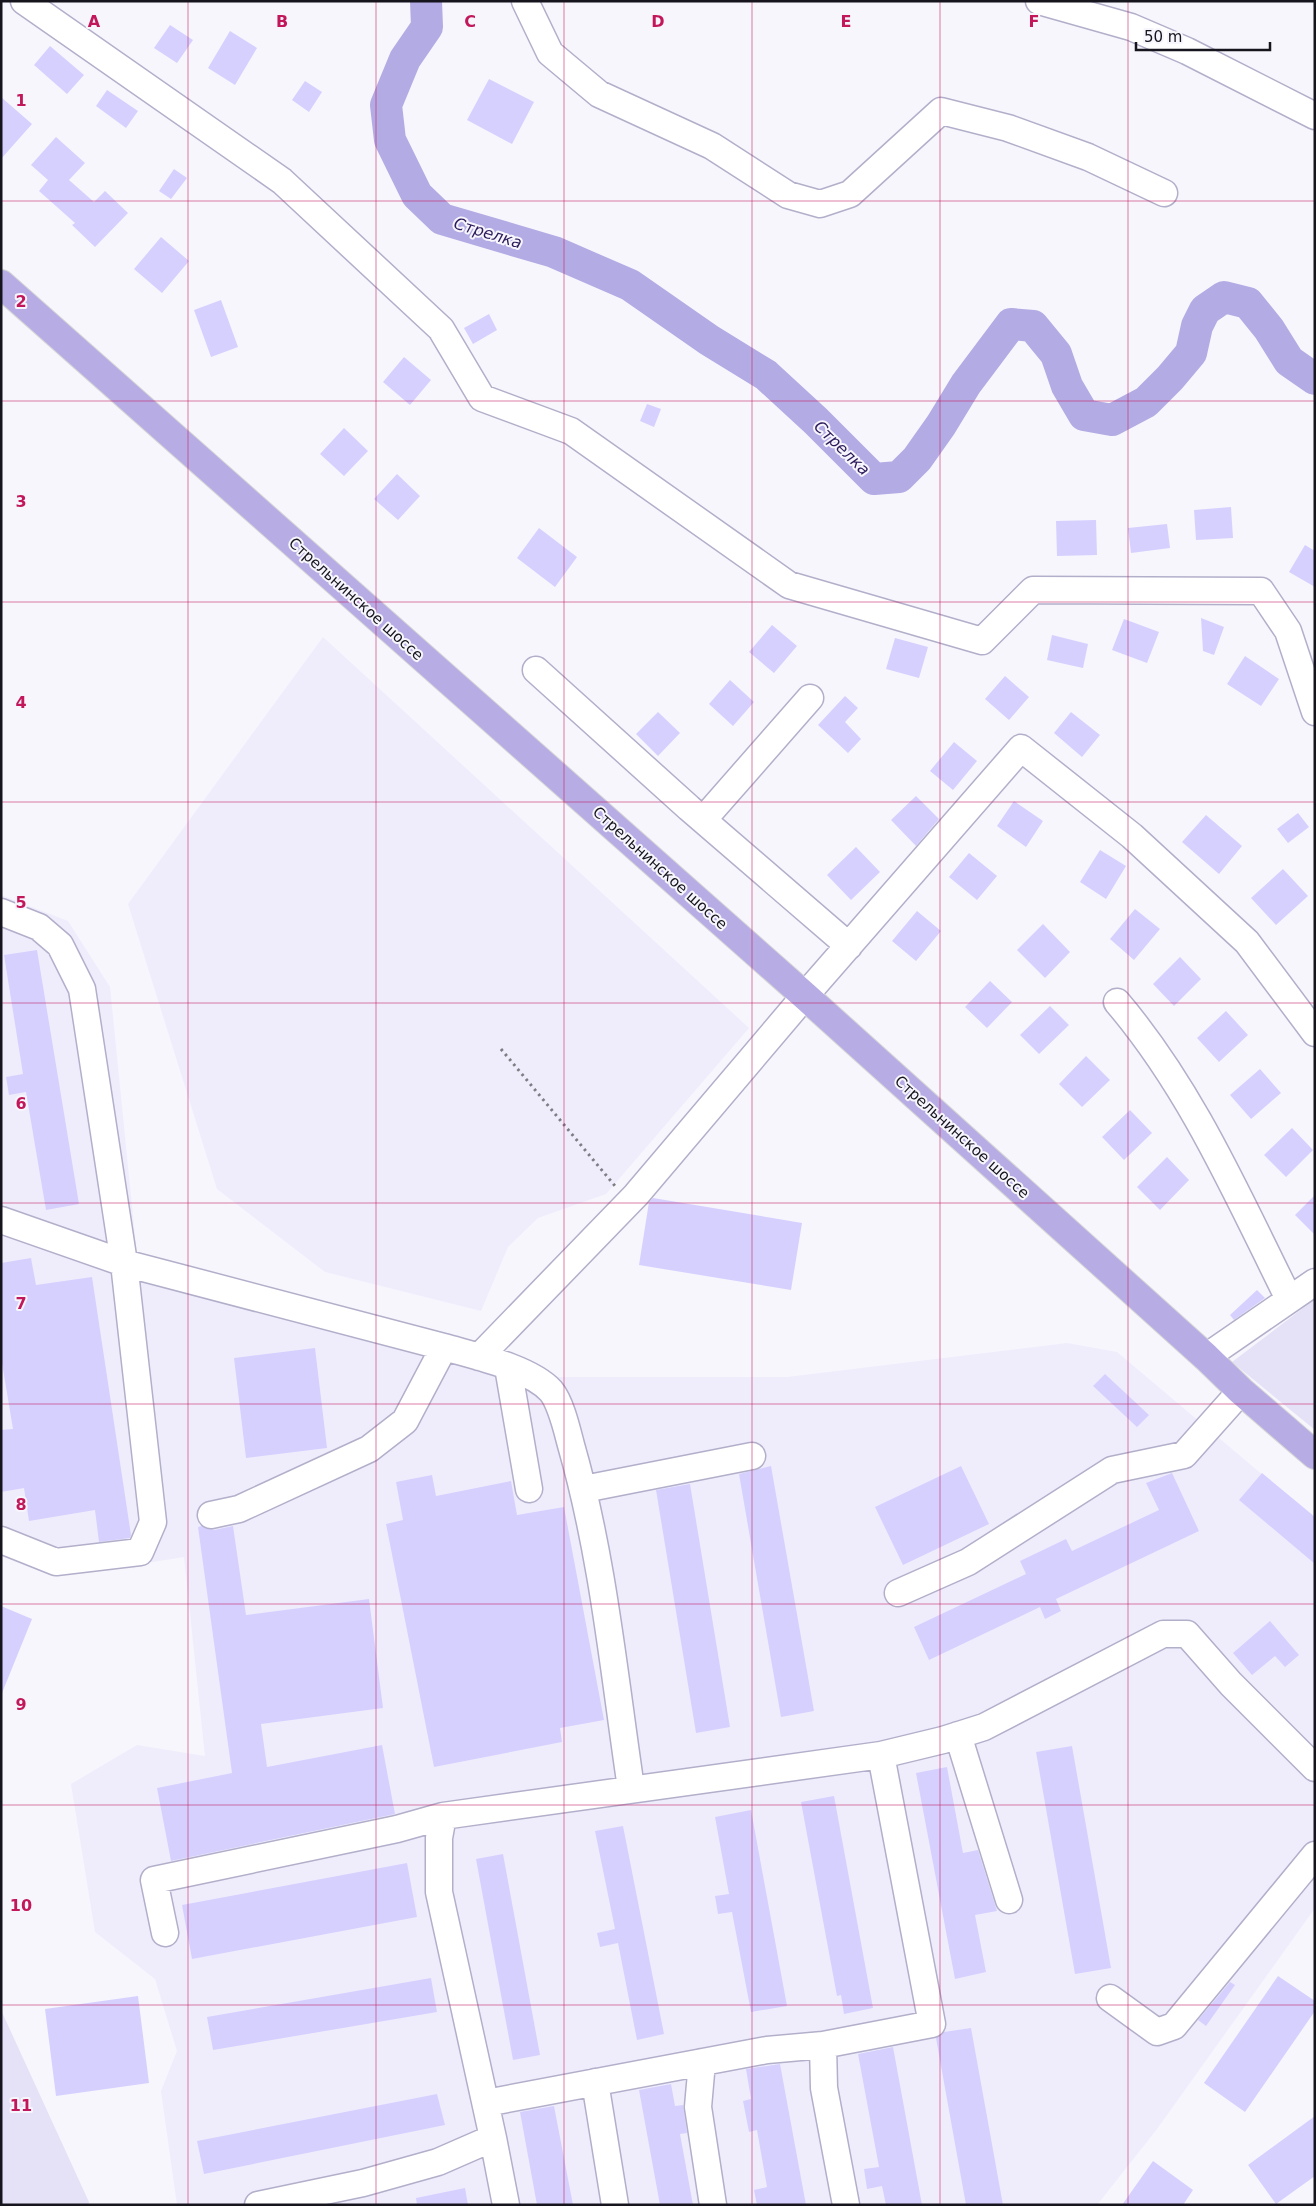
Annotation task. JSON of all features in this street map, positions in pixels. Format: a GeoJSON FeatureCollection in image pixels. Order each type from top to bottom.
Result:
{"type":"FeatureCollection","features":[{"type":"Feature","properties":{"kind":"main road","name":"Стрельнинское шоссе"},"geometry":{"type":"LineString","coordinates":[[1,284],[804,996],[1206,1357],[1241,1391],[1315,1454]]}},
{"type":"Feature","properties":{"kind":"street"},"geometry":{"type":"LineString","coordinates":[[24,1],[282,181],[441,329],[482,398],[571,431],[788,585],[982,642],[1033,590],[1261,591],[1288,630],[1315,712]]}},
{"type":"Feature","properties":{"kind":"street"},"geometry":{"type":"LineString","coordinates":[[526,1],[550,53],[599,94],[712,146],[788,195],[820,204],[850,194],[941,111],[1008,128],[1079,153],[1164,193]]}},
{"type":"Feature","properties":{"kind":"street"},"geometry":{"type":"LineString","coordinates":[[1039,1],[1130,27],[1186,51],[1315,116]]}},
{"type":"Feature","properties":{"kind":"street"},"geometry":{"type":"LineString","coordinates":[[536,670],[703,820],[849,946]]}},
{"type":"Feature","properties":{"kind":"street"},"geometry":{"type":"LineString","coordinates":[[703,820],[810,698]]}},
{"type":"Feature","properties":{"kind":"street"},"geometry":{"type":"LineString","coordinates":[[479,1357],[636,1195],[804,996],[1021,748],[1132,836],[1247,942],[1315,1033]]}},
{"type":"Feature","properties":{"kind":"street"},"geometry":{"type":"LineString","coordinates":[[1,912],[39,927],[60,944],[82,989],[124,1263],[153,1522],[140,1552],[56,1562],[1,1540]]}},
{"type":"Feature","properties":{"kind":"street"},"geometry":{"type":"LineString","coordinates":[[1117,1002],[1141,1030],[1203,1126],[1289,1299]]}},
{"type":"Feature","properties":{"kind":"street"},"geometry":{"type":"LineString","coordinates":[[1,1220],[124,1263],[444,1347],[536,1377],[553,1393],[563,1418],[584,1489],[599,1569],[631,1788]]}},
{"type":"Feature","properties":{"kind":"street"},"geometry":{"type":"LineString","coordinates":[[1206,1357],[1315,1282]]}},
{"type":"Feature","properties":{"kind":"street"},"geometry":{"type":"LineString","coordinates":[[211,1515],[239,1509],[369,1449],[405,1420],[444,1347]]}},
{"type":"Feature","properties":{"kind":"street"},"geometry":{"type":"LineString","coordinates":[[508,1367],[529,1489]]}},
{"type":"Feature","properties":{"kind":"street"},"geometry":{"type":"LineString","coordinates":[[898,1593],[968,1562],[1112,1470],[1184,1455],[1241,1391]]}},
{"type":"Feature","properties":{"kind":"street"},"geometry":{"type":"LineString","coordinates":[[584,1489],[752,1456]]}},
{"type":"Feature","properties":{"kind":"street"},"geometry":{"type":"LineString","coordinates":[[164,1933],[154,1880],[397,1829],[443,1816],[631,1788],[881,1755],[958,1735],[984,1726],[1163,1634],[1187,1634],[1231,1684],[1315,1768]]}},
{"type":"Feature","properties":{"kind":"street"},"geometry":{"type":"LineString","coordinates":[[958,1735],[1008,1900]]}},
{"type":"Feature","properties":{"kind":"street"},"geometry":{"type":"LineString","coordinates":[[486,2103],[767,2050],[823,2045],[932,2024],[881,1755]]}},
{"type":"Feature","properties":{"kind":"street"},"geometry":{"type":"LineString","coordinates":[[443,1816],[439,1838],[439,1892],[486,2103],[506,2205]]}},
{"type":"Feature","properties":{"kind":"street"},"geometry":{"type":"LineString","coordinates":[[1110,1998],[1157,2032],[1174,2026],[1315,1855]]}},
{"type":"Feature","properties":{"kind":"street"},"geometry":{"type":"LineString","coordinates":[[823,2045],[824,2088],[846,2205]]}},
{"type":"Feature","properties":{"kind":"street"},"geometry":{"type":"LineString","coordinates":[[702,2062],[698,2108],[713,2205]]}},
{"type":"Feature","properties":{"kind":"street"},"geometry":{"type":"LineString","coordinates":[[595,2082],[615,2205]]}},
{"type":"Feature","properties":{"kind":"street"},"geometry":{"type":"LineString","coordinates":[[258,2205],[363,2183],[438,2162],[493,2138]]}},
{"type":"Feature","properties":{"kind":"path"},"geometry":{"type":"LineString","coordinates":[[501,1049],[614,1185],[636,1195]]}},
{"type":"Feature","properties":{"kind":"shaded area"},"geometry":{"type":"Polygon","coordinates":[[[323,637],[749,1028],[606,1194],[538,1218],[508,1247],[481,1311],[325,1272],[217,1189],[128,904],[323,637]]]}},
{"type":"Feature","properties":{"kind":"shaded area"},"geometry":{"type":"Polygon","coordinates":[[[1,895],[68,921],[110,987],[137,1256],[559,1377],[787,1377],[1067,1343],[1117,1352],[1315,1519],[1315,1754],[1204,1634],[1156,1619],[1315,1781],[1315,1908],[1157,2129],[1097,2205],[177,2205],[161,2091],[177,2051],[155,1979],[95,1932],[71,1784],[137,1745],[205,1756],[184,1557],[103,1570],[1,1556],[1,895]]]}},
{"type":"Feature","properties":{"kind":"shaded area"},"geometry":{"type":"Polygon","coordinates":[[[1315,1299],[1315,1430],[1232,1362],[1315,1299]]]}},
{"type":"Feature","properties":{"kind":"shaded area"},"geometry":{"type":"Polygon","coordinates":[[[1,2010],[89,2202],[88,2205],[1,2205],[1,2010]]]}},
{"type":"Feature","properties":{"kind":"building"},"geometry":{"type":"Polygon","coordinates":[[[170,25],[193,40],[177,63],[154,48],[170,25]]]}},
{"type":"Feature","properties":{"kind":"building"},"geometry":{"type":"Polygon","coordinates":[[[230,31],[257,48],[235,85],[208,68],[230,31]]]}},
{"type":"Feature","properties":{"kind":"building"},"geometry":{"type":"Polygon","coordinates":[[[50,46],[84,75],[67,94],[34,65],[50,46]]]}},
{"type":"Feature","properties":{"kind":"building"},"geometry":{"type":"Polygon","coordinates":[[[489,79],[534,102],[512,144],[467,120],[489,79]]]}},
{"type":"Feature","properties":{"kind":"building"},"geometry":{"type":"Polygon","coordinates":[[[305,81],[322,92],[309,112],[292,100],[305,81]]]}},
{"type":"Feature","properties":{"kind":"building"},"geometry":{"type":"Polygon","coordinates":[[[107,90],[138,111],[126,128],[96,106],[107,90]]]}},
{"type":"Feature","properties":{"kind":"building"},"geometry":{"type":"Polygon","coordinates":[[[1,97],[32,124],[1,159],[1,97]]]}},
{"type":"Feature","properties":{"kind":"building"},"geometry":{"type":"Polygon","coordinates":[[[56,137],[85,163],[69,180],[94,202],[105,191],[128,213],[95,247],[72,225],[75,223],[39,191],[48,180],[31,165],[56,137]]]}},
{"type":"Feature","properties":{"kind":"building"},"geometry":{"type":"Polygon","coordinates":[[[174,169],[187,178],[171,199],[159,191],[174,169]]]}},
{"type":"Feature","properties":{"kind":"building"},"geometry":{"type":"Polygon","coordinates":[[[161,237],[189,261],[162,293],[134,269],[161,237]]]}},
{"type":"Feature","properties":{"kind":"building"},"geometry":{"type":"Polygon","coordinates":[[[221,300],[238,347],[211,357],[194,310],[221,300]]]}},
{"type":"Feature","properties":{"kind":"building"},"geometry":{"type":"Polygon","coordinates":[[[489,314],[497,330],[473,344],[464,328],[489,314]]]}},
{"type":"Feature","properties":{"kind":"building"},"geometry":{"type":"Polygon","coordinates":[[[404,357],[431,380],[410,405],[383,382],[404,357]]]}},
{"type":"Feature","properties":{"kind":"building"},"geometry":{"type":"Polygon","coordinates":[[[647,404],[661,409],[654,427],[640,421],[647,404]]]}},
{"type":"Feature","properties":{"kind":"building"},"geometry":{"type":"Polygon","coordinates":[[[344,428],[368,451],[344,476],[320,454],[344,428]]]}},
{"type":"Feature","properties":{"kind":"building"},"geometry":{"type":"Polygon","coordinates":[[[397,474],[420,496],[398,520],[374,499],[397,474]]]}},
{"type":"Feature","properties":{"kind":"building"},"geometry":{"type":"Polygon","coordinates":[[[1231,507],[1233,538],[1196,540],[1194,510],[1231,507]]]}},
{"type":"Feature","properties":{"kind":"building"},"geometry":{"type":"Polygon","coordinates":[[[1096,520],[1097,555],[1057,556],[1056,521],[1096,520]]]}},
{"type":"Feature","properties":{"kind":"building"},"geometry":{"type":"Polygon","coordinates":[[[1167,524],[1170,548],[1131,553],[1128,528],[1167,524]]]}},
{"type":"Feature","properties":{"kind":"building"},"geometry":{"type":"Polygon","coordinates":[[[539,528],[577,557],[555,587],[517,558],[539,528]]]}},
{"type":"Feature","properties":{"kind":"building"},"geometry":{"type":"Polygon","coordinates":[[[1305,545],[1315,551],[1315,587],[1289,572],[1305,545]]]}},
{"type":"Feature","properties":{"kind":"building"},"geometry":{"type":"Polygon","coordinates":[[[1201,618],[1224,627],[1214,655],[1203,651],[1201,618]]]}},
{"type":"Feature","properties":{"kind":"building"},"geometry":{"type":"Polygon","coordinates":[[[1124,619],[1159,632],[1147,663],[1112,650],[1124,619]]]}},
{"type":"Feature","properties":{"kind":"building"},"geometry":{"type":"Polygon","coordinates":[[[772,625],[797,646],[774,673],[749,652],[772,625]]]}},
{"type":"Feature","properties":{"kind":"building"},"geometry":{"type":"Polygon","coordinates":[[[1052,635],[1088,644],[1083,668],[1047,660],[1052,635]]]}},
{"type":"Feature","properties":{"kind":"building"},"geometry":{"type":"Polygon","coordinates":[[[895,638],[928,647],[919,678],[886,669],[895,638]]]}},
{"type":"Feature","properties":{"kind":"building"},"geometry":{"type":"Polygon","coordinates":[[[1245,656],[1279,679],[1261,706],[1227,684],[1245,656]]]}},
{"type":"Feature","properties":{"kind":"building"},"geometry":{"type":"Polygon","coordinates":[[[1005,676],[1029,697],[1009,720],[985,699],[1005,676]]]}},
{"type":"Feature","properties":{"kind":"building"},"geometry":{"type":"Polygon","coordinates":[[[730,680],[754,702],[733,726],[709,704],[730,680]]]}},
{"type":"Feature","properties":{"kind":"building"},"geometry":{"type":"Polygon","coordinates":[[[845,696],[858,708],[845,722],[861,739],[848,753],[818,725],[845,696]]]}},
{"type":"Feature","properties":{"kind":"building"},"geometry":{"type":"Polygon","coordinates":[[[658,712],[680,733],[658,756],[636,734],[658,712]]]}},
{"type":"Feature","properties":{"kind":"building"},"geometry":{"type":"Polygon","coordinates":[[[1071,712],[1100,735],[1082,757],[1054,733],[1071,712]]]}},
{"type":"Feature","properties":{"kind":"building"},"geometry":{"type":"Polygon","coordinates":[[[954,742],[977,761],[953,790],[930,771],[954,742]]]}},
{"type":"Feature","properties":{"kind":"building"},"geometry":{"type":"Polygon","coordinates":[[[916,796],[939,819],[916,846],[891,820],[916,796]]]}},
{"type":"Feature","properties":{"kind":"building"},"geometry":{"type":"Polygon","coordinates":[[[1014,801],[1043,821],[1026,847],[997,826],[1014,801]]]}},
{"type":"Feature","properties":{"kind":"building"},"geometry":{"type":"Polygon","coordinates":[[[1298,813],[1309,827],[1288,843],[1277,829],[1298,813]]]}},
{"type":"Feature","properties":{"kind":"building"},"geometry":{"type":"Polygon","coordinates":[[[1206,815],[1242,846],[1219,874],[1182,842],[1206,815]]]}},
{"type":"Feature","properties":{"kind":"building"},"geometry":{"type":"Polygon","coordinates":[[[856,847],[880,872],[851,900],[827,875],[856,847]]]}},
{"type":"Feature","properties":{"kind":"building"},"geometry":{"type":"Polygon","coordinates":[[[1100,850],[1126,866],[1106,899],[1080,882],[1100,850]]]}},
{"type":"Feature","properties":{"kind":"building"},"geometry":{"type":"Polygon","coordinates":[[[969,853],[997,876],[977,900],[949,877],[969,853]]]}},
{"type":"Feature","properties":{"kind":"building"},"geometry":{"type":"Polygon","coordinates":[[[1283,869],[1308,896],[1276,925],[1251,898],[1283,869]]]}},
{"type":"Feature","properties":{"kind":"building"},"geometry":{"type":"Polygon","coordinates":[[[1135,909],[1160,929],[1134,960],[1110,939],[1135,909]]]}},
{"type":"Feature","properties":{"kind":"building"},"geometry":{"type":"Polygon","coordinates":[[[917,911],[941,931],[916,961],[892,941],[917,911]]]}},
{"type":"Feature","properties":{"kind":"building"},"geometry":{"type":"Polygon","coordinates":[[[1043,924],[1070,952],[1045,978],[1017,950],[1043,924]]]}},
{"type":"Feature","properties":{"kind":"building"},"geometry":{"type":"Polygon","coordinates":[[[37,950],[79,1204],[46,1210],[26,1092],[9,1095],[6,1077],[23,1074],[4,955],[37,950]]]}},
{"type":"Feature","properties":{"kind":"building"},"geometry":{"type":"Polygon","coordinates":[[[1180,957],[1201,979],[1174,1006],[1153,984],[1180,957]]]}},
{"type":"Feature","properties":{"kind":"building"},"geometry":{"type":"Polygon","coordinates":[[[990,981],[1012,1002],[987,1028],[965,1007],[990,981]]]}},
{"type":"Feature","properties":{"kind":"building"},"geometry":{"type":"Polygon","coordinates":[[[1050,1006],[1069,1025],[1039,1054],[1020,1035],[1050,1006]]]}},
{"type":"Feature","properties":{"kind":"building"},"geometry":{"type":"Polygon","coordinates":[[[1226,1011],[1248,1035],[1219,1062],[1197,1038],[1226,1011]]]}},
{"type":"Feature","properties":{"kind":"building"},"geometry":{"type":"Polygon","coordinates":[[[1086,1056],[1110,1080],[1082,1107],[1059,1084],[1086,1056]]]}},
{"type":"Feature","properties":{"kind":"building"},"geometry":{"type":"Polygon","coordinates":[[[1260,1069],[1281,1093],[1251,1119],[1230,1095],[1260,1069]]]}},
{"type":"Feature","properties":{"kind":"building"},"geometry":{"type":"Polygon","coordinates":[[[1130,1110],[1152,1133],[1124,1160],[1102,1137],[1130,1110]]]}},
{"type":"Feature","properties":{"kind":"building"},"geometry":{"type":"Polygon","coordinates":[[[1292,1128],[1313,1150],[1286,1177],[1264,1155],[1292,1128]]]}},
{"type":"Feature","properties":{"kind":"building"},"geometry":{"type":"Polygon","coordinates":[[[1167,1157],[1189,1180],[1160,1210],[1137,1187],[1167,1157]]]}},
{"type":"Feature","properties":{"kind":"building"},"geometry":{"type":"Polygon","coordinates":[[[1315,1195],[1315,1235],[1295,1215],[1315,1195]]]}},
{"type":"Feature","properties":{"kind":"building"},"geometry":{"type":"Polygon","coordinates":[[[653,1198],[802,1223],[791,1290],[639,1265],[649,1202],[653,1198]]]}},
{"type":"Feature","properties":{"kind":"building"},"geometry":{"type":"Polygon","coordinates":[[[31,1258],[36,1285],[92,1277],[130,1538],[99,1542],[95,1510],[29,1521],[24,1488],[1,1492],[1,1430],[13,1429],[1,1357],[1,1263],[31,1258]]]}},
{"type":"Feature","properties":{"kind":"building"},"geometry":{"type":"Polygon","coordinates":[[[1257,1290],[1265,1298],[1234,1320],[1230,1315],[1257,1290]]]}},
{"type":"Feature","properties":{"kind":"building"},"geometry":{"type":"Polygon","coordinates":[[[315,1348],[327,1448],[246,1458],[234,1358],[315,1348]]]}},
{"type":"Feature","properties":{"kind":"building"},"geometry":{"type":"Polygon","coordinates":[[[1105,1374],[1149,1415],[1137,1427],[1093,1386],[1105,1374]]]}},
{"type":"Feature","properties":{"kind":"building"},"geometry":{"type":"Polygon","coordinates":[[[771,1466],[814,1711],[781,1717],[739,1474],[771,1466]]]}},
{"type":"Feature","properties":{"kind":"building"},"geometry":{"type":"Polygon","coordinates":[[[961,1466],[989,1524],[903,1565],[875,1507],[961,1466]]]}},
{"type":"Feature","properties":{"kind":"building"},"geometry":{"type":"Polygon","coordinates":[[[1172,1473],[1199,1531],[1056,1599],[1061,1611],[1045,1619],[1040,1607],[929,1660],[914,1627],[1026,1574],[1020,1561],[1066,1539],[1072,1551],[1159,1510],[1146,1483],[1172,1473]]]}},
{"type":"Feature","properties":{"kind":"building"},"geometry":{"type":"Polygon","coordinates":[[[1262,1473],[1315,1517],[1315,1564],[1239,1500],[1262,1473]]]}},
{"type":"Feature","properties":{"kind":"building"},"geometry":{"type":"Polygon","coordinates":[[[432,1475],[436,1496],[511,1481],[517,1515],[564,1507],[604,1720],[560,1728],[562,1742],[434,1767],[386,1524],[403,1520],[396,1482],[432,1475]]]}},
{"type":"Feature","properties":{"kind":"building"},"geometry":{"type":"Polygon","coordinates":[[[690,1484],[730,1727],[696,1733],[656,1490],[690,1484]]]}},
{"type":"Feature","properties":{"kind":"building"},"geometry":{"type":"Polygon","coordinates":[[[202,1526],[214,1530],[233,1526],[246,1615],[369,1599],[383,1708],[261,1724],[267,1767],[382,1745],[395,1814],[171,1861],[157,1788],[232,1773],[198,1527],[202,1526]]]}},
{"type":"Feature","properties":{"kind":"building"},"geometry":{"type":"Polygon","coordinates":[[[1,1606],[32,1619],[2,1693],[1,1693],[1,1606]]]}},
{"type":"Feature","properties":{"kind":"building"},"geometry":{"type":"Polygon","coordinates":[[[1270,1621],[1299,1655],[1285,1667],[1275,1656],[1252,1675],[1233,1653],[1270,1621]]]}},
{"type":"Feature","properties":{"kind":"building"},"geometry":{"type":"Polygon","coordinates":[[[1072,1746],[1111,1968],[1075,1974],[1036,1752],[1072,1746]]]}},
{"type":"Feature","properties":{"kind":"building"},"geometry":{"type":"Polygon","coordinates":[[[947,1767],[963,1853],[978,1850],[997,1911],[975,1915],[986,1972],[955,1979],[916,1773],[947,1767]]]}},
{"type":"Feature","properties":{"kind":"building"},"geometry":{"type":"Polygon","coordinates":[[[834,1796],[873,2008],[844,2014],[841,1995],[837,1996],[801,1802],[834,1796]]]}},
{"type":"Feature","properties":{"kind":"building"},"geometry":{"type":"Polygon","coordinates":[[[751,1810],[787,2006],[751,2012],[732,1912],[718,1914],[715,1896],[729,1894],[715,1817],[751,1810]]]}},
{"type":"Feature","properties":{"kind":"building"},"geometry":{"type":"Polygon","coordinates":[[[623,1826],[664,2034],[637,2040],[618,1943],[600,1947],[597,1933],[615,1929],[595,1831],[623,1826]]]}},
{"type":"Feature","properties":{"kind":"building"},"geometry":{"type":"Polygon","coordinates":[[[503,1854],[540,2055],[513,2060],[476,1859],[503,1854]]]}},
{"type":"Feature","properties":{"kind":"building"},"geometry":{"type":"Polygon","coordinates":[[[407,1863],[417,1917],[192,1959],[182,1905],[407,1863]]]}},
{"type":"Feature","properties":{"kind":"building"},"geometry":{"type":"Polygon","coordinates":[[[1278,1976],[1315,2001],[1315,2011],[1245,2112],[1204,2083],[1278,1976]]]}},
{"type":"Feature","properties":{"kind":"building"},"geometry":{"type":"Polygon","coordinates":[[[431,1978],[437,2012],[213,2050],[207,2017],[431,1978]]]}},
{"type":"Feature","properties":{"kind":"building"},"geometry":{"type":"Polygon","coordinates":[[[1230,1982],[1235,1985],[1206,2026],[1198,2020],[1230,1982]]]}},
{"type":"Feature","properties":{"kind":"building"},"geometry":{"type":"Polygon","coordinates":[[[138,1996],[149,2083],[56,2096],[45,2009],[138,1996]]]}},
{"type":"Feature","properties":{"kind":"building"},"geometry":{"type":"Polygon","coordinates":[[[971,2028],[1003,2205],[966,2205],[936,2038],[944,2032],[971,2028]]]}},
{"type":"Feature","properties":{"kind":"building"},"geometry":{"type":"Polygon","coordinates":[[[893,2047],[922,2205],[886,2205],[882,2186],[867,2189],[864,2169],[879,2167],[858,2054],[893,2047]]]}},
{"type":"Feature","properties":{"kind":"building"},"geometry":{"type":"Polygon","coordinates":[[[780,2064],[806,2205],[757,2205],[754,2190],[767,2187],[757,2130],[749,2132],[743,2101],[751,2099],[746,2069],[780,2064]]]}},
{"type":"Feature","properties":{"kind":"building"},"geometry":{"type":"Polygon","coordinates":[[[671,2084],[675,2106],[683,2105],[687,2133],[680,2134],[693,2205],[660,2205],[639,2090],[671,2084]]]}},
{"type":"Feature","properties":{"kind":"building"},"geometry":{"type":"Polygon","coordinates":[[[437,2094],[445,2125],[204,2174],[197,2141],[437,2094]]]}},
{"type":"Feature","properties":{"kind":"building"},"geometry":{"type":"Polygon","coordinates":[[[554,2106],[573,2205],[537,2205],[520,2112],[554,2106]]]}},
{"type":"Feature","properties":{"kind":"building"},"geometry":{"type":"Polygon","coordinates":[[[1315,2116],[1315,2176],[1276,2204],[1248,2165],[1315,2116]]]}},
{"type":"Feature","properties":{"kind":"building"},"geometry":{"type":"Polygon","coordinates":[[[1153,2161],[1193,2190],[1183,2205],[1122,2205],[1153,2161]]]}},
{"type":"Feature","properties":{"kind":"building"},"geometry":{"type":"Polygon","coordinates":[[[465,2188],[468,2205],[417,2205],[416,2198],[465,2188]]]}},
{"type":"Feature","properties":{"kind":"waterway","name":"Стрелка"},"geometry":{"type":"LineString","coordinates":[[426,1],[427,27],[405,59],[386,105],[390,140],[417,195],[442,219],[554,252],[630,285],[709,340],[766,375],[816,421],[874,479],[899,477],[917,459],[966,384],[1011,324],[1033,326],[1056,354],[1067,386],[1084,415],[1112,420],[1146,402],[1191,353],[1197,326],[1205,310],[1224,297],[1248,303],[1269,329],[1289,361],[1315,379]]}}]}
